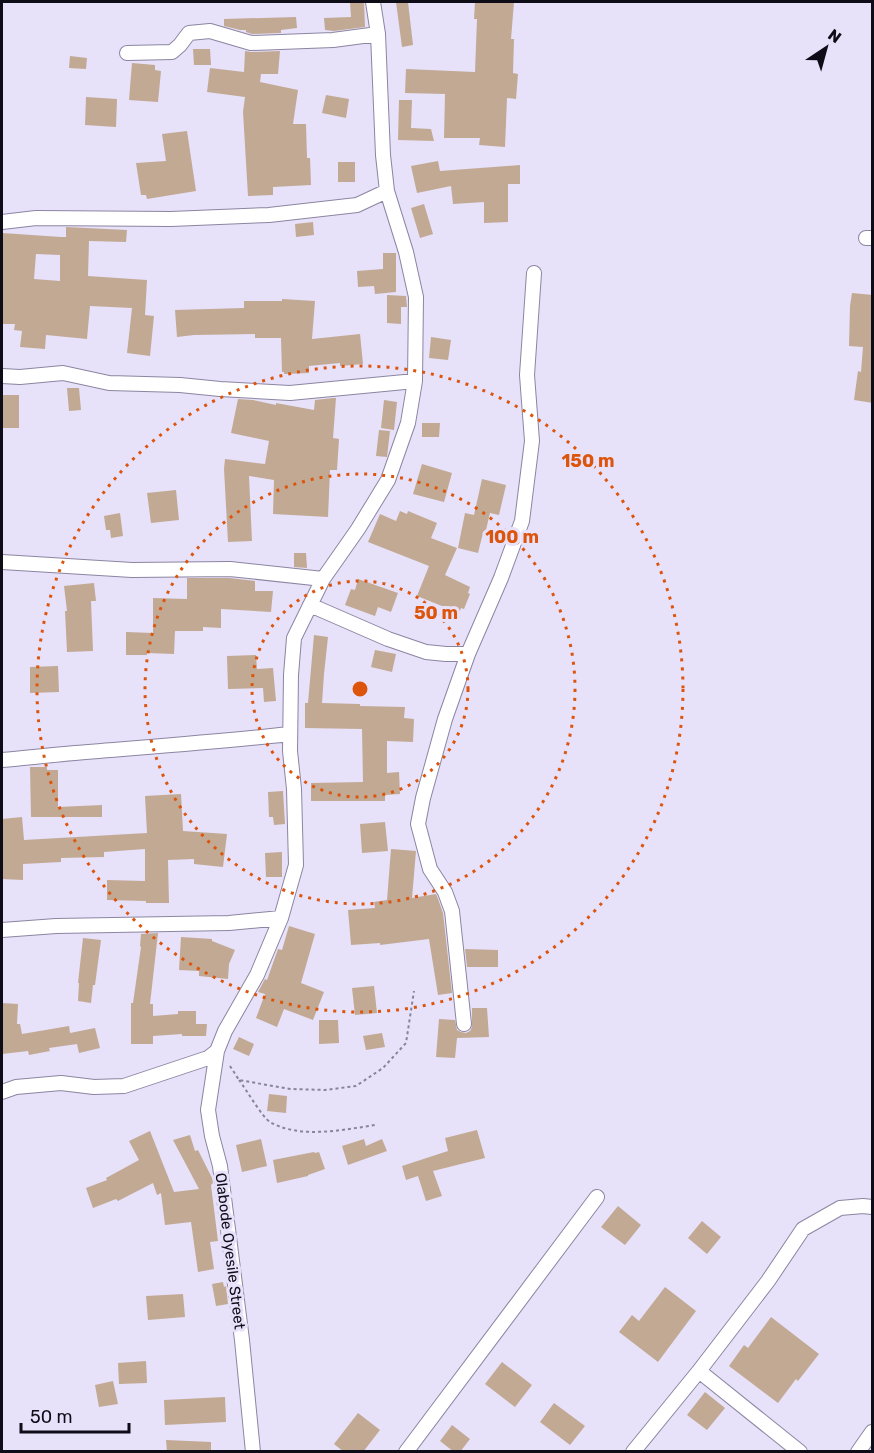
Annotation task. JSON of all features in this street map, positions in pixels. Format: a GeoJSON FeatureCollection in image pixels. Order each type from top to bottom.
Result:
{"type":"FeatureCollection","features":[{"type":"Feature","properties":{"kind":"street","name":"Olabode Oyesile Street"},"geometry":{"type":"LineString","coordinates":[[253,1452],[220,1166],[208,1110],[225,1031],[257,975],[281,918],[296,865],[294,789],[290,751],[294,638],[323,579],[358,529],[388,480],[408,423],[415,381],[416,297],[406,252],[387,191],[383,155],[378,34],[373,2]]}},
{"type":"Feature","properties":{"kind":"street"},"geometry":{"type":"LineString","coordinates":[[127,53],[172,52],[189,33],[210,31],[251,43],[333,40],[378,34]]}},
{"type":"Feature","properties":{"kind":"street"},"geometry":{"type":"LineString","coordinates":[[2,222],[36,218],[161,219],[269,215],[357,205],[387,191]]}},
{"type":"Feature","properties":{"kind":"street"},"geometry":{"type":"LineString","coordinates":[[464,1024],[452,911],[445,892],[430,869],[418,824],[445,719],[468,654],[501,578],[522,521],[532,441],[527,375],[534,273]]}},
{"type":"Feature","properties":{"kind":"street"},"geometry":{"type":"LineString","coordinates":[[2,376],[20,377],[63,373],[109,383],[180,385],[290,393],[415,381]]}},
{"type":"Feature","properties":{"kind":"street"},"geometry":{"type":"LineString","coordinates":[[2,562],[132,570],[230,568],[323,579]]}},
{"type":"Feature","properties":{"kind":"street"},"geometry":{"type":"LineString","coordinates":[[310,605],[388,639],[426,652],[468,654]]}},
{"type":"Feature","properties":{"kind":"street"},"geometry":{"type":"LineString","coordinates":[[2,760],[290,734]]}},
{"type":"Feature","properties":{"kind":"street"},"geometry":{"type":"LineString","coordinates":[[2,930],[56,926],[229,923],[281,918]]}},
{"type":"Feature","properties":{"kind":"street"},"geometry":{"type":"LineString","coordinates":[[2,1092],[16,1087],[61,1083],[94,1087],[124,1086],[208,1058],[221,1056]]}},
{"type":"Feature","properties":{"kind":"street"},"geometry":{"type":"LineString","coordinates":[[411,1450],[597,1197]]}},
{"type":"Feature","properties":{"kind":"street"},"geometry":{"type":"LineString","coordinates":[[633,1452],[768,1281],[803,1229],[840,1208],[873,1207]]}},
{"type":"Feature","properties":{"kind":"street"},"geometry":{"type":"LineString","coordinates":[[699,1371],[800,1452]]}},
{"type":"Feature","properties":{"kind":"street"},"geometry":{"type":"LineString","coordinates":[[858,1452],[873,1432]]}},
{"type":"Feature","properties":{"kind":"path"},"geometry":{"type":"LineString","coordinates":[[239,1080],[290,1089],[325,1090],[356,1086],[382,1068],[405,1043],[414,991]]}},
{"type":"Feature","properties":{"kind":"path"},"geometry":{"type":"LineString","coordinates":[[221,1056],[268,1121],[297,1132],[336,1131],[375,1125]]}},
{"type":"Feature","properties":{"kind":"building"},"geometry":{"type":"Polygon","coordinates":[[[350,2],[364,2],[365,27],[325,30],[324,18],[351,17],[350,2]]]}},
{"type":"Feature","properties":{"kind":"building"},"geometry":{"type":"Polygon","coordinates":[[[396,2],[408,2],[413,45],[402,47],[396,2]]]}},
{"type":"Feature","properties":{"kind":"building"},"geometry":{"type":"Polygon","coordinates":[[[475,2],[514,2],[511,39],[514,39],[513,73],[518,74],[516,99],[507,98],[505,147],[479,145],[480,138],[444,138],[445,94],[405,93],[406,69],[475,72],[477,19],[474,19],[475,2]]]}},
{"type":"Feature","properties":{"kind":"building"},"geometry":{"type":"Polygon","coordinates":[[[296,17],[297,28],[281,30],[281,33],[252,34],[246,30],[224,26],[224,19],[296,17]]]}},
{"type":"Feature","properties":{"kind":"building"},"geometry":{"type":"Polygon","coordinates":[[[193,49],[210,49],[211,65],[194,65],[193,49]]]}},
{"type":"Feature","properties":{"kind":"building"},"geometry":{"type":"Polygon","coordinates":[[[245,51],[280,51],[278,74],[261,74],[260,82],[298,90],[293,124],[306,124],[311,185],[273,187],[273,195],[248,196],[243,112],[245,97],[207,92],[210,68],[244,72],[245,51]]]}},
{"type":"Feature","properties":{"kind":"building"},"geometry":{"type":"Polygon","coordinates":[[[70,56],[87,58],[86,69],[69,68],[70,56]]]}},
{"type":"Feature","properties":{"kind":"building"},"geometry":{"type":"Polygon","coordinates":[[[132,63],[155,65],[155,70],[161,71],[158,102],[129,100],[132,63]]]}},
{"type":"Feature","properties":{"kind":"building"},"geometry":{"type":"Polygon","coordinates":[[[326,95],[349,99],[346,118],[322,113],[326,95]]]}},
{"type":"Feature","properties":{"kind":"building"},"geometry":{"type":"Polygon","coordinates":[[[86,97],[117,99],[116,127],[85,125],[86,97]]]}},
{"type":"Feature","properties":{"kind":"building"},"geometry":{"type":"Polygon","coordinates":[[[399,100],[412,100],[411,128],[431,129],[434,141],[398,140],[399,100]]]}},
{"type":"Feature","properties":{"kind":"building"},"geometry":{"type":"Polygon","coordinates":[[[187,131],[196,191],[147,199],[146,195],[141,195],[136,163],[166,161],[162,134],[187,131]]]}},
{"type":"Feature","properties":{"kind":"building"},"geometry":{"type":"Polygon","coordinates":[[[438,161],[440,171],[520,165],[520,184],[508,184],[508,222],[484,223],[484,202],[453,204],[451,186],[417,193],[411,166],[438,161]]]}},
{"type":"Feature","properties":{"kind":"building"},"geometry":{"type":"Polygon","coordinates":[[[338,162],[355,162],[355,182],[338,182],[338,162]]]}},
{"type":"Feature","properties":{"kind":"building"},"geometry":{"type":"Polygon","coordinates":[[[424,204],[433,234],[420,238],[411,208],[424,204]]]}},
{"type":"Feature","properties":{"kind":"building"},"geometry":{"type":"Polygon","coordinates":[[[313,222],[314,235],[296,237],[295,224],[313,222]]]}},
{"type":"Feature","properties":{"kind":"building"},"geometry":{"type":"Polygon","coordinates":[[[66,227],[127,230],[126,242],[89,241],[88,276],[147,280],[145,315],[154,316],[150,356],[127,353],[132,308],[90,306],[87,339],[46,335],[45,349],[20,347],[22,331],[14,330],[15,324],[2,324],[2,233],[66,237],[66,227]],[[36,254],[34,279],[60,281],[60,255],[36,254]]]}},
{"type":"Feature","properties":{"kind":"building"},"geometry":{"type":"Polygon","coordinates":[[[383,253],[396,253],[396,292],[375,294],[374,286],[358,287],[357,271],[383,269],[383,253]]]}},
{"type":"Feature","properties":{"kind":"building"},"geometry":{"type":"Polygon","coordinates":[[[852,293],[873,295],[873,403],[854,400],[858,371],[861,372],[863,347],[849,346],[852,293]]]}},
{"type":"Feature","properties":{"kind":"building"},"geometry":{"type":"Polygon","coordinates":[[[387,295],[406,296],[407,307],[401,307],[401,324],[387,323],[387,295]]]}},
{"type":"Feature","properties":{"kind":"building"},"geometry":{"type":"Polygon","coordinates":[[[282,299],[315,301],[312,339],[360,334],[363,364],[340,366],[340,363],[309,366],[309,373],[284,374],[282,372],[281,338],[255,338],[255,334],[177,337],[175,310],[244,308],[244,301],[282,301],[282,299]]]}},
{"type":"Feature","properties":{"kind":"building"},"geometry":{"type":"Polygon","coordinates":[[[431,337],[451,340],[448,360],[429,358],[431,337]]]}},
{"type":"Feature","properties":{"kind":"building"},"geometry":{"type":"Polygon","coordinates":[[[67,388],[79,388],[81,410],[69,411],[67,388]]]}},
{"type":"Feature","properties":{"kind":"building"},"geometry":{"type":"Polygon","coordinates":[[[2,395],[19,395],[19,428],[2,428],[2,395]]]}},
{"type":"Feature","properties":{"kind":"building"},"geometry":{"type":"Polygon","coordinates":[[[336,398],[333,438],[339,439],[337,470],[330,470],[328,517],[273,514],[274,480],[249,476],[252,541],[228,542],[225,459],[265,464],[269,441],[231,433],[238,399],[314,410],[315,400],[336,398]]]}},
{"type":"Feature","properties":{"kind":"building"},"geometry":{"type":"Polygon","coordinates":[[[384,400],[397,402],[394,430],[381,428],[384,400]]]}},
{"type":"Feature","properties":{"kind":"building"},"geometry":{"type":"Polygon","coordinates":[[[422,423],[440,423],[439,437],[422,437],[422,423]]]}},
{"type":"Feature","properties":{"kind":"building"},"geometry":{"type":"Polygon","coordinates":[[[379,430],[390,431],[387,457],[376,456],[379,430]]]}},
{"type":"Feature","properties":{"kind":"building"},"geometry":{"type":"Polygon","coordinates":[[[422,464],[452,473],[444,502],[413,494],[422,464]]]}},
{"type":"Feature","properties":{"kind":"building"},"geometry":{"type":"Polygon","coordinates":[[[482,479],[506,485],[499,515],[490,513],[478,553],[458,548],[465,513],[474,515],[482,479]]]}},
{"type":"Feature","properties":{"kind":"building"},"geometry":{"type":"Polygon","coordinates":[[[176,490],[179,520],[151,523],[147,493],[176,490]]]}},
{"type":"Feature","properties":{"kind":"building"},"geometry":{"type":"Polygon","coordinates":[[[400,511],[407,514],[408,511],[437,523],[431,538],[457,548],[445,575],[470,587],[468,593],[470,594],[464,609],[461,608],[459,613],[417,596],[429,566],[368,542],[380,514],[396,521],[400,511]]]}},
{"type":"Feature","properties":{"kind":"building"},"geometry":{"type":"Polygon","coordinates":[[[120,513],[123,536],[111,538],[110,530],[106,530],[104,516],[120,513]]]}},
{"type":"Feature","properties":{"kind":"building"},"geometry":{"type":"Polygon","coordinates":[[[294,553],[306,553],[307,568],[294,567],[294,553]]]}},
{"type":"Feature","properties":{"kind":"building"},"geometry":{"type":"Polygon","coordinates":[[[187,578],[230,578],[255,581],[255,591],[273,591],[271,612],[221,609],[221,628],[203,627],[203,631],[175,631],[174,654],[126,655],[126,632],[153,633],[153,598],[187,599],[187,578]]]}},
{"type":"Feature","properties":{"kind":"building"},"geometry":{"type":"Polygon","coordinates":[[[358,579],[398,593],[391,612],[378,607],[375,616],[345,605],[351,589],[355,590],[358,579]]]}},
{"type":"Feature","properties":{"kind":"building"},"geometry":{"type":"Polygon","coordinates":[[[94,583],[96,601],[91,601],[93,651],[67,652],[65,611],[67,611],[64,586],[94,583]]]}},
{"type":"Feature","properties":{"kind":"building"},"geometry":{"type":"Polygon","coordinates":[[[314,635],[328,637],[322,703],[405,707],[404,718],[414,719],[413,742],[387,741],[387,773],[399,772],[400,794],[385,795],[385,801],[311,801],[311,783],[363,782],[362,729],[305,728],[305,703],[308,703],[314,635]]]}},
{"type":"Feature","properties":{"kind":"building"},"geometry":{"type":"Polygon","coordinates":[[[375,650],[396,654],[392,672],[371,667],[375,650]]]}},
{"type":"Feature","properties":{"kind":"building"},"geometry":{"type":"Polygon","coordinates":[[[256,655],[257,669],[273,668],[276,701],[264,702],[263,688],[228,689],[227,656],[256,655]]]}},
{"type":"Feature","properties":{"kind":"building"},"geometry":{"type":"Polygon","coordinates":[[[58,666],[59,692],[30,693],[30,667],[58,666]]]}},
{"type":"Feature","properties":{"kind":"building"},"geometry":{"type":"Polygon","coordinates":[[[30,767],[47,767],[47,770],[58,770],[58,807],[102,805],[102,817],[31,817],[30,767]]]}},
{"type":"Feature","properties":{"kind":"building"},"geometry":{"type":"Polygon","coordinates":[[[283,791],[285,824],[274,825],[273,817],[269,817],[268,792],[283,791]]]}},
{"type":"Feature","properties":{"kind":"building"},"geometry":{"type":"Polygon","coordinates":[[[181,794],[183,831],[227,834],[223,867],[194,864],[194,859],[168,860],[169,903],[107,900],[107,880],[145,881],[145,849],[104,852],[104,857],[61,858],[61,862],[23,864],[23,880],[2,879],[2,819],[22,817],[24,840],[147,833],[145,796],[181,794]]]}},
{"type":"Feature","properties":{"kind":"building"},"geometry":{"type":"Polygon","coordinates":[[[385,822],[388,851],[362,853],[360,824],[385,822]]]}},
{"type":"Feature","properties":{"kind":"building"},"geometry":{"type":"Polygon","coordinates":[[[391,849],[416,851],[412,898],[436,894],[437,896],[443,913],[452,993],[438,995],[429,939],[380,945],[380,943],[351,945],[348,910],[375,908],[374,902],[387,900],[391,849]]]}},
{"type":"Feature","properties":{"kind":"building"},"geometry":{"type":"Polygon","coordinates":[[[282,852],[282,877],[266,877],[265,853],[282,852]]]}},
{"type":"Feature","properties":{"kind":"building"},"geometry":{"type":"Polygon","coordinates":[[[289,926],[315,934],[301,983],[324,992],[313,1020],[284,1009],[277,1027],[256,1018],[265,994],[258,992],[265,979],[267,980],[278,949],[282,950],[289,926]]]}},
{"type":"Feature","properties":{"kind":"building"},"geometry":{"type":"Polygon","coordinates":[[[158,933],[150,1004],[153,1004],[153,1016],[178,1014],[178,1011],[196,1011],[196,1024],[207,1024],[206,1036],[182,1036],[182,1034],[153,1036],[153,1044],[131,1044],[131,1003],[133,1003],[141,934],[158,933]]]}},
{"type":"Feature","properties":{"kind":"building"},"geometry":{"type":"Polygon","coordinates":[[[181,937],[212,939],[212,941],[235,950],[229,964],[228,979],[199,976],[199,971],[179,970],[181,937]]]}},
{"type":"Feature","properties":{"kind":"building"},"geometry":{"type":"Polygon","coordinates":[[[83,938],[101,940],[91,1003],[78,1001],[83,938]]]}},
{"type":"Feature","properties":{"kind":"building"},"geometry":{"type":"Polygon","coordinates":[[[465,949],[498,950],[498,967],[467,967],[465,949]]]}},
{"type":"Feature","properties":{"kind":"building"},"geometry":{"type":"Polygon","coordinates":[[[374,986],[377,1013],[355,1015],[352,988],[374,986]]]}},
{"type":"Feature","properties":{"kind":"building"},"geometry":{"type":"Polygon","coordinates":[[[2,1003],[18,1004],[17,1024],[20,1024],[22,1034],[69,1026],[70,1033],[95,1028],[100,1048],[79,1053],[77,1044],[49,1048],[50,1051],[29,1055],[28,1051],[2,1054],[2,1003]]]}},
{"type":"Feature","properties":{"kind":"building"},"geometry":{"type":"Polygon","coordinates":[[[472,1008],[487,1008],[489,1037],[457,1038],[455,1058],[436,1057],[439,1019],[455,1020],[457,1030],[466,1033],[472,1027],[472,1008]]]}},
{"type":"Feature","properties":{"kind":"building"},"geometry":{"type":"Polygon","coordinates":[[[319,1020],[338,1020],[339,1043],[319,1044],[319,1020]]]}},
{"type":"Feature","properties":{"kind":"building"},"geometry":{"type":"Polygon","coordinates":[[[382,1033],[385,1047],[366,1050],[363,1036],[382,1033]]]}},
{"type":"Feature","properties":{"kind":"building"},"geometry":{"type":"Polygon","coordinates":[[[239,1037],[254,1044],[249,1056],[233,1049],[239,1037]]]}},
{"type":"Feature","properties":{"kind":"building"},"geometry":{"type":"Polygon","coordinates":[[[269,1094],[287,1096],[286,1113],[267,1111],[269,1094]]]}},
{"type":"Feature","properties":{"kind":"building"},"geometry":{"type":"Polygon","coordinates":[[[477,1130],[485,1158],[433,1171],[442,1196],[426,1201],[418,1176],[406,1180],[402,1166],[448,1151],[445,1138],[477,1130]]]}},
{"type":"Feature","properties":{"kind":"building"},"geometry":{"type":"Polygon","coordinates":[[[150,1131],[174,1192],[199,1189],[173,1140],[190,1135],[195,1151],[198,1150],[212,1178],[218,1241],[210,1242],[214,1269],[198,1272],[191,1222],[165,1225],[161,1193],[157,1195],[153,1183],[118,1201],[116,1199],[93,1208],[86,1188],[107,1180],[106,1178],[139,1160],[129,1141],[150,1131]]]}},
{"type":"Feature","properties":{"kind":"building"},"geometry":{"type":"Polygon","coordinates":[[[261,1139],[267,1166],[242,1172],[236,1145],[261,1139]]]}},
{"type":"Feature","properties":{"kind":"building"},"geometry":{"type":"Polygon","coordinates":[[[364,1139],[366,1146],[382,1139],[387,1151],[348,1165],[342,1146],[364,1139]]]}},
{"type":"Feature","properties":{"kind":"building"},"geometry":{"type":"Polygon","coordinates":[[[319,1152],[325,1169],[308,1176],[277,1183],[273,1160],[319,1152]]]}},
{"type":"Feature","properties":{"kind":"building"},"geometry":{"type":"Polygon","coordinates":[[[618,1206],[641,1225],[625,1245],[601,1227],[618,1206]]]}},
{"type":"Feature","properties":{"kind":"building"},"geometry":{"type":"Polygon","coordinates":[[[702,1221],[721,1237],[707,1254],[688,1238],[702,1221]]]}},
{"type":"Feature","properties":{"kind":"building"},"geometry":{"type":"Polygon","coordinates":[[[223,1282],[224,1287],[226,1286],[228,1304],[216,1306],[212,1284],[223,1282]]]}},
{"type":"Feature","properties":{"kind":"building"},"geometry":{"type":"Polygon","coordinates":[[[665,1287],[696,1311],[658,1362],[619,1332],[632,1315],[639,1321],[665,1287]]]}},
{"type":"Feature","properties":{"kind":"building"},"geometry":{"type":"Polygon","coordinates":[[[183,1294],[185,1317],[148,1320],[146,1296],[183,1294]]]}},
{"type":"Feature","properties":{"kind":"building"},"geometry":{"type":"Polygon","coordinates":[[[771,1317],[819,1354],[778,1403],[729,1366],[744,1345],[748,1348],[771,1317]]]}},
{"type":"Feature","properties":{"kind":"building"},"geometry":{"type":"Polygon","coordinates":[[[146,1361],[147,1383],[119,1384],[118,1363],[146,1361]]]}},
{"type":"Feature","properties":{"kind":"building"},"geometry":{"type":"Polygon","coordinates":[[[502,1362],[532,1385],[515,1407],[485,1384],[502,1362]]]}},
{"type":"Feature","properties":{"kind":"building"},"geometry":{"type":"Polygon","coordinates":[[[113,1381],[118,1404],[99,1407],[95,1385],[113,1381]]]}},
{"type":"Feature","properties":{"kind":"building"},"geometry":{"type":"Polygon","coordinates":[[[705,1392],[725,1408],[707,1430],[687,1415],[705,1392]]]}},
{"type":"Feature","properties":{"kind":"building"},"geometry":{"type":"Polygon","coordinates":[[[225,1397],[226,1422],[165,1425],[164,1400],[225,1397]]]}},
{"type":"Feature","properties":{"kind":"building"},"geometry":{"type":"Polygon","coordinates":[[[554,1403],[585,1426],[570,1445],[540,1422],[554,1403]]]}},
{"type":"Feature","properties":{"kind":"building"},"geometry":{"type":"Polygon","coordinates":[[[358,1413],[380,1430],[363,1452],[344,1452],[334,1444],[358,1413]]]}},
{"type":"Feature","properties":{"kind":"building"},"geometry":{"type":"Polygon","coordinates":[[[452,1425],[470,1439],[460,1452],[454,1452],[440,1441],[452,1425]]]}},
{"type":"Feature","properties":{"kind":"building"},"geometry":{"type":"Polygon","coordinates":[[[166,1440],[211,1442],[211,1452],[167,1452],[166,1440]]]}}]}
